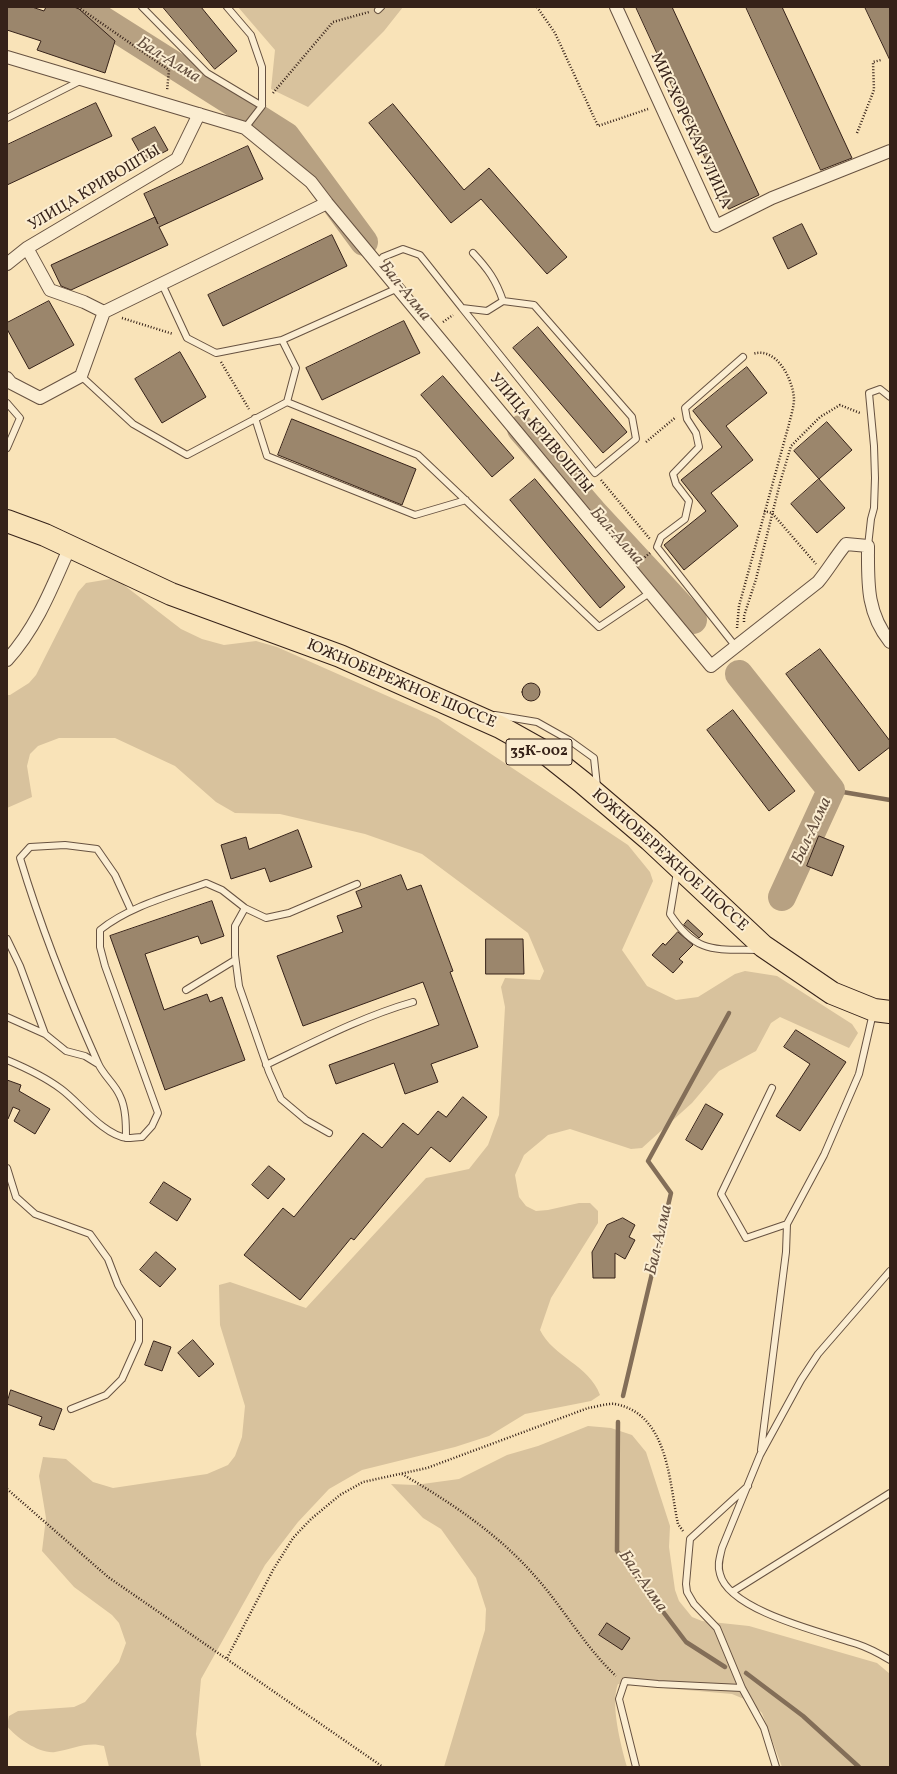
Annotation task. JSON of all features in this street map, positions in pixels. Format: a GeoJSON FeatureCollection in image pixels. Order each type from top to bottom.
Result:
{"type":"FeatureCollection","features":[{"type":"Feature","properties":{"kind":"highway","name":"ЮЖНОБЕРЕЖНОЕ ШОССЕ"},"geometry":{"type":"LineString","coordinates":[[7,521],[177,600],[343,660],[501,730],[540,753],[634,830],[763,950],[831,996],[884,1014]]}},
{"type":"Feature","properties":{"kind":"highway","name":"ЮЖНОБЕРЕЖНОЕ ШОССЕ"},"geometry":{"type":"LineString","coordinates":[[7,527],[41,537],[68,551],[171,594],[340,656],[466,710],[500,727],[543,751],[598,796],[650,840],[763,946],[832,993],[884,1014]]}},
{"type":"Feature","properties":{"kind":"street","name":"МИСХОРСКАЯ УЛИЦА"},"geometry":{"type":"LineString","coordinates":[[616,7],[716,226],[772,198],[890,151]]}},
{"type":"Feature","properties":{"kind":"street","name":"УЛИЦА КРИВОШТЫ"},"geometry":{"type":"LineString","coordinates":[[7,57],[245,127],[311,182],[327,203],[380,260],[398,288],[711,666],[818,582],[846,544],[868,546]]}},
{"type":"Feature","properties":{"kind":"street","name":"УЛИЦА КРИВОШТЫ"},"geometry":{"type":"LineString","coordinates":[[7,264],[27,248],[177,159],[199,114]]}},
{"type":"Feature","properties":{"kind":"street"},"geometry":{"type":"LineString","coordinates":[[7,378],[11,383],[40,398],[81,376],[104,312],[327,203]]}},
{"type":"Feature","properties":{"kind":"street","name":"УЛИЦА КРИВОШТЫ"},"geometry":{"type":"LineString","coordinates":[[27,248],[50,290],[84,302],[104,312]]}},
{"type":"Feature","properties":{"kind":"street"},"geometry":{"type":"LineString","coordinates":[[868,546],[868,587],[872,609],[874,616],[890,642]]}},
{"type":"Feature","properties":{"kind":"street"},"geometry":{"type":"LineString","coordinates":[[7,660],[23,642],[37,619],[68,551]]}},
{"type":"Feature","properties":{"kind":"lane"},"geometry":{"type":"LineString","coordinates":[[142,7],[207,73],[262,106]]}},
{"type":"Feature","properties":{"kind":"lane"},"geometry":{"type":"LineString","coordinates":[[227,7],[251,35],[262,67],[262,106],[245,127]]}},
{"type":"Feature","properties":{"kind":"lane"},"geometry":{"type":"LineString","coordinates":[[7,118],[84,79]]}},
{"type":"Feature","properties":{"kind":"lane"},"geometry":{"type":"LineString","coordinates":[[380,260],[404,248],[420,256],[462,308],[596,473],[636,439],[632,417],[534,305],[503,301],[487,311],[462,308]]}},
{"type":"Feature","properties":{"kind":"lane"},"geometry":{"type":"LineString","coordinates":[[473,253],[490,272],[498,286],[503,301]]}},
{"type":"Feature","properties":{"kind":"lane"},"geometry":{"type":"LineString","coordinates":[[162,284],[187,338],[216,353],[282,340],[398,288]]}},
{"type":"Feature","properties":{"kind":"lane"},"geometry":{"type":"LineString","coordinates":[[282,340],[296,368],[287,402]]}},
{"type":"Feature","properties":{"kind":"lane"},"geometry":{"type":"LineString","coordinates":[[740,643],[656,548],[661,537],[686,519],[689,502],[676,484],[673,474],[699,446],[696,432],[687,419],[685,408],[743,357]]}},
{"type":"Feature","properties":{"kind":"lane"},"geometry":{"type":"LineString","coordinates":[[81,376],[134,424],[187,454],[287,402],[418,455],[600,627],[651,592]]}},
{"type":"Feature","properties":{"kind":"lane"},"geometry":{"type":"LineString","coordinates":[[868,546],[870,519],[874,508],[875,478],[874,446],[868,393],[880,389],[890,397]]}},
{"type":"Feature","properties":{"kind":"lane"},"geometry":{"type":"LineString","coordinates":[[7,402],[20,418],[7,448]]}},
{"type":"Feature","properties":{"kind":"lane"},"geometry":{"type":"LineString","coordinates":[[255,418],[267,456],[415,515],[466,500]]}},
{"type":"Feature","properties":{"kind":"lane"},"geometry":{"type":"LineString","coordinates":[[126,1138],[126,1120],[120,1096],[98,1064],[61,978],[33,902],[20,858],[30,847],[65,845],[97,849],[115,876],[130,910]]}},
{"type":"Feature","properties":{"kind":"lane"},"geometry":{"type":"LineString","coordinates":[[677,871],[670,914],[680,929],[695,942],[711,949],[763,950]]}},
{"type":"Feature","properties":{"kind":"lane"},"geometry":{"type":"LineString","coordinates":[[7,1060],[30,1070],[62,1089],[92,1118],[113,1132],[126,1138],[142,1137],[152,1126],[158,1113],[100,947],[100,930],[112,920],[130,910],[206,883],[222,890],[245,908],[266,918],[289,913],[357,884]]}},
{"type":"Feature","properties":{"kind":"lane"},"geometry":{"type":"LineString","coordinates":[[245,908],[235,926],[236,960],[239,986],[266,1065],[281,1099],[306,1120],[329,1133]]}},
{"type":"Feature","properties":{"kind":"lane"},"geometry":{"type":"LineString","coordinates":[[7,939],[20,966],[45,1034]]}},
{"type":"Feature","properties":{"kind":"lane"},"geometry":{"type":"LineString","coordinates":[[186,990],[236,960]]}},
{"type":"Feature","properties":{"kind":"lane"},"geometry":{"type":"LineString","coordinates":[[266,1065],[332,1032],[391,1008],[413,1002]]}},
{"type":"Feature","properties":{"kind":"lane"},"geometry":{"type":"LineString","coordinates":[[760,1455],[786,1252],[787,1224],[824,1155],[884,1014]]}},
{"type":"Feature","properties":{"kind":"lane"},"geometry":{"type":"LineString","coordinates":[[7,1017],[45,1034],[66,1051],[86,1056],[98,1064]]}},
{"type":"Feature","properties":{"kind":"lane"},"geometry":{"type":"LineString","coordinates":[[772,1088],[721,1194],[746,1238],[787,1224]]}},
{"type":"Feature","properties":{"kind":"lane"},"geometry":{"type":"LineString","coordinates":[[7,1168],[16,1198],[35,1214],[90,1234],[108,1259],[118,1285],[139,1320],[139,1341],[122,1379],[106,1395],[72,1409]]}},
{"type":"Feature","properties":{"kind":"lane"},"geometry":{"type":"LineString","coordinates":[[890,1271],[818,1354],[801,1380],[760,1455],[722,1548],[718,1563],[720,1576],[732,1592],[746,1603],[764,1613],[859,1645],[877,1652],[890,1660]]}},
{"type":"Feature","properties":{"kind":"lane"},"geometry":{"type":"LineString","coordinates":[[749,1485],[690,1539],[686,1584],[687,1592],[694,1604],[717,1628],[742,1688],[764,1728],[776,1767]]}},
{"type":"Feature","properties":{"kind":"lane"},"geometry":{"type":"LineString","coordinates":[[732,1592],[890,1493]]}},
{"type":"Feature","properties":{"kind":"lane"},"geometry":{"type":"LineString","coordinates":[[636,1767],[619,1699],[625,1681],[742,1688]]}},
{"type":"Feature","properties":{"kind":"path"},"geometry":{"type":"LineString","coordinates":[[78,7],[169,70],[166,104]]}},
{"type":"Feature","properties":{"kind":"path"},"geometry":{"type":"LineString","coordinates":[[537,7],[555,33],[598,126],[660,105]]}},
{"type":"Feature","properties":{"kind":"path"},"geometry":{"type":"LineString","coordinates":[[262,106],[333,22],[379,8]]}},
{"type":"Feature","properties":{"kind":"path"},"geometry":{"type":"LineString","coordinates":[[857,133],[874,90],[873,62],[881,60]]}},
{"type":"Feature","properties":{"kind":"path"},"geometry":{"type":"LineString","coordinates":[[433,330],[462,308]]}},
{"type":"Feature","properties":{"kind":"path"},"geometry":{"type":"LineString","coordinates":[[104,312],[187,338]]}},
{"type":"Feature","properties":{"kind":"path"},"geometry":{"type":"LineString","coordinates":[[740,643],[739,606],[789,424],[794,399],[789,376],[772,356],[760,351],[743,357]]}},
{"type":"Feature","properties":{"kind":"path"},"geometry":{"type":"LineString","coordinates":[[216,353],[255,418]]}},
{"type":"Feature","properties":{"kind":"path"},"geometry":{"type":"LineString","coordinates":[[740,643],[744,616],[756,579],[772,513],[791,446],[820,417],[840,405],[870,417]]}},
{"type":"Feature","properties":{"kind":"path"},"geometry":{"type":"LineString","coordinates":[[596,473],[656,548],[631,568]]}},
{"type":"Feature","properties":{"kind":"path"},"geometry":{"type":"LineString","coordinates":[[764,511],[772,513],[825,574]]}},
{"type":"Feature","properties":{"kind":"path"},"geometry":{"type":"LineString","coordinates":[[227,1658],[272,1570],[297,1533],[311,1519],[340,1495],[362,1482],[434,1466],[588,1408],[614,1404],[632,1410],[643,1419],[659,1438],[668,1466],[678,1524],[690,1539]]}},
{"type":"Feature","properties":{"kind":"path"},"geometry":{"type":"LineString","coordinates":[[402,1474],[470,1516],[503,1544],[534,1575],[576,1630],[615,1676],[625,1681]]}},
{"type":"Feature","properties":{"kind":"path"},"geometry":{"type":"LineString","coordinates":[[7,1489],[108,1577],[383,1767]]}},
{"type":"Feature","properties":{"kind":"shaded area"},"geometry":{"type":"Polygon","coordinates":[[[238,7],[403,7],[384,31],[308,107],[271,89],[275,50],[238,7]]]}},
{"type":"Feature","properties":{"kind":"shaded area"},"geometry":{"type":"Polygon","coordinates":[[[110,579],[120,582],[181,629],[202,639],[224,645],[256,641],[277,647],[437,718],[628,845],[650,872],[653,881],[622,950],[647,986],[676,1000],[698,997],[735,974],[745,971],[777,976],[852,1024],[858,1033],[849,1048],[780,1017],[771,1023],[756,1051],[719,1071],[692,1103],[642,1148],[631,1149],[570,1129],[548,1135],[524,1155],[515,1175],[519,1197],[526,1206],[536,1211],[548,1210],[579,1203],[590,1203],[598,1211],[598,1223],[551,1298],[540,1330],[553,1347],[588,1376],[600,1395],[591,1401],[525,1414],[489,1436],[455,1447],[362,1470],[329,1489],[298,1522],[265,1565],[201,1679],[196,1734],[201,1767],[109,1767],[104,1746],[92,1744],[49,1752],[36,1748],[22,1740],[7,1726],[9,1716],[18,1711],[74,1707],[85,1702],[119,1662],[126,1643],[119,1623],[112,1615],[74,1587],[42,1551],[46,1518],[39,1476],[43,1457],[66,1459],[93,1482],[113,1488],[207,1474],[228,1465],[235,1456],[242,1437],[245,1406],[220,1325],[219,1285],[230,1282],[306,1308],[426,1178],[469,1169],[488,1145],[499,1115],[505,1007],[501,987],[505,978],[540,980],[544,971],[528,933],[422,854],[365,834],[280,814],[235,813],[216,802],[175,766],[115,738],[59,738],[38,746],[30,754],[27,766],[32,797],[7,808],[7,695],[10,695],[29,683],[36,675],[78,592],[86,583],[110,579]]]}},
{"type":"Feature","properties":{"kind":"shaded area"},"geometry":{"type":"Polygon","coordinates":[[[588,1426],[611,1428],[632,1435],[646,1452],[670,1526],[669,1547],[675,1590],[679,1601],[692,1617],[702,1621],[749,1626],[877,1663],[890,1674],[890,1767],[782,1767],[762,1713],[749,1701],[732,1694],[618,1684],[615,1702],[617,1725],[627,1767],[444,1767],[485,1630],[486,1609],[476,1578],[441,1529],[423,1518],[391,1484],[415,1485],[459,1479],[507,1455],[538,1446],[588,1426]]]}},
{"type":"Feature","properties":{"kind":"building"},"geometry":{"type":"Polygon","coordinates":[[[7,7],[32,7],[44,11],[46,7],[74,7],[79,9],[115,41],[105,73],[37,50],[41,41],[7,30],[7,7]]]}},
{"type":"Feature","properties":{"kind":"building"},"geometry":{"type":"Polygon","coordinates":[[[163,7],[201,7],[237,51],[215,69],[163,7]]]}},
{"type":"Feature","properties":{"kind":"building"},"geometry":{"type":"Polygon","coordinates":[[[636,7],[672,7],[759,195],[729,209],[636,7]]]}},
{"type":"Feature","properties":{"kind":"building"},"geometry":{"type":"Polygon","coordinates":[[[746,7],[782,7],[852,158],[821,170],[746,7]]]}},
{"type":"Feature","properties":{"kind":"building"},"geometry":{"type":"Polygon","coordinates":[[[865,7],[890,7],[890,60],[865,7]]]}},
{"type":"Feature","properties":{"kind":"building"},"geometry":{"type":"Polygon","coordinates":[[[96,103],[112,136],[7,185],[7,145],[96,103]]]}},
{"type":"Feature","properties":{"kind":"building"},"geometry":{"type":"Polygon","coordinates":[[[393,104],[464,190],[489,168],[567,257],[547,274],[481,199],[451,223],[369,123],[393,104]]]}},
{"type":"Feature","properties":{"kind":"building"},"geometry":{"type":"Polygon","coordinates":[[[155,127],[168,150],[145,162],[132,139],[155,127]]]}},
{"type":"Feature","properties":{"kind":"building"},"geometry":{"type":"Polygon","coordinates":[[[248,146],[263,179],[159,227],[168,245],[71,290],[61,286],[51,265],[155,217],[144,194],[248,146]]]}},
{"type":"Feature","properties":{"kind":"building"},"geometry":{"type":"Polygon","coordinates":[[[802,224],[817,254],[788,269],[773,238],[802,224]]]}},
{"type":"Feature","properties":{"kind":"building"},"geometry":{"type":"Polygon","coordinates":[[[332,235],[347,266],[223,326],[208,295],[332,235]]]}},
{"type":"Feature","properties":{"kind":"building"},"geometry":{"type":"Polygon","coordinates":[[[49,301],[74,345],[29,369],[7,329],[7,323],[49,301]]]}},
{"type":"Feature","properties":{"kind":"building"},"geometry":{"type":"Polygon","coordinates":[[[404,321],[420,353],[322,400],[306,368],[404,321]]]}},
{"type":"Feature","properties":{"kind":"building"},"geometry":{"type":"Polygon","coordinates":[[[538,327],[627,432],[603,453],[513,348],[538,327]]]}},
{"type":"Feature","properties":{"kind":"building"},"geometry":{"type":"Polygon","coordinates":[[[180,352],[206,397],[162,423],[135,379],[180,352]]]}},
{"type":"Feature","properties":{"kind":"building"},"geometry":{"type":"Polygon","coordinates":[[[747,367],[767,393],[726,426],[753,460],[711,493],[738,526],[684,570],[664,545],[706,511],[681,480],[722,447],[693,411],[747,367]]]}},
{"type":"Feature","properties":{"kind":"building"},"geometry":{"type":"Polygon","coordinates":[[[443,376],[514,458],[492,477],[421,395],[443,376]]]}},
{"type":"Feature","properties":{"kind":"building"},"geometry":{"type":"Polygon","coordinates":[[[292,419],[416,469],[402,505],[278,455],[292,419]]]}},
{"type":"Feature","properties":{"kind":"building"},"geometry":{"type":"Polygon","coordinates":[[[827,422],[852,450],[819,479],[794,451],[827,422]]]}},
{"type":"Feature","properties":{"kind":"building"},"geometry":{"type":"Polygon","coordinates":[[[535,479],[625,587],[600,608],[510,500],[535,479]]]}},
{"type":"Feature","properties":{"kind":"building"},"geometry":{"type":"Polygon","coordinates":[[[819,479],[845,508],[817,533],[791,504],[819,479]]]}},
{"type":"Feature","properties":{"kind":"building"},"geometry":{"type":"Polygon","coordinates":[[[820,649],[890,741],[890,747],[859,771],[786,674],[820,649]]]}},
{"type":"Feature","properties":{"kind":"building"},"geometry":{"type":"Polygon","coordinates":[[[527,683],[535,683],[540,688],[538,699],[535,701],[527,701],[522,696],[522,688],[527,683]]]}},
{"type":"Feature","properties":{"kind":"building"},"geometry":{"type":"Polygon","coordinates":[[[733,710],[795,791],[769,811],[707,730],[733,710]]]}},
{"type":"Feature","properties":{"kind":"building"},"geometry":{"type":"Polygon","coordinates":[[[298,830],[312,867],[270,882],[265,868],[231,879],[221,845],[246,837],[249,849],[298,830]]]}},
{"type":"Feature","properties":{"kind":"building"},"geometry":{"type":"Polygon","coordinates":[[[819,836],[844,846],[832,876],[807,866],[819,836]]]}},
{"type":"Feature","properties":{"kind":"building"},"geometry":{"type":"Polygon","coordinates":[[[401,875],[407,890],[421,885],[453,971],[450,972],[478,1047],[431,1064],[438,1082],[405,1094],[394,1063],[336,1084],[329,1065],[439,1025],[423,982],[303,1026],[277,956],[343,932],[337,916],[362,907],[356,892],[401,875]]]}},
{"type":"Feature","properties":{"kind":"building"},"geometry":{"type":"Polygon","coordinates":[[[212,901],[224,936],[201,944],[198,936],[145,954],[164,1010],[207,994],[210,1002],[222,997],[245,1060],[165,1090],[110,936],[212,901]]]}},
{"type":"Feature","properties":{"kind":"building"},"geometry":{"type":"Polygon","coordinates":[[[688,920],[703,934],[699,938],[684,925],[688,920]]]}},
{"type":"Feature","properties":{"kind":"building"},"geometry":{"type":"Polygon","coordinates":[[[678,932],[693,945],[679,959],[683,962],[673,973],[652,955],[663,943],[665,945],[678,932]]]}},
{"type":"Feature","properties":{"kind":"building"},"geometry":{"type":"Polygon","coordinates":[[[486,939],[523,939],[524,974],[486,974],[486,939]]]}},
{"type":"Feature","properties":{"kind":"building"},"geometry":{"type":"Polygon","coordinates":[[[796,1030],[846,1062],[800,1131],[776,1116],[810,1064],[784,1047],[796,1030]]]}},
{"type":"Feature","properties":{"kind":"building"},"geometry":{"type":"Polygon","coordinates":[[[7,1080],[21,1085],[19,1091],[50,1109],[35,1134],[14,1121],[20,1110],[13,1107],[7,1119],[7,1080]]]}},
{"type":"Feature","properties":{"kind":"building"},"geometry":{"type":"Polygon","coordinates":[[[463,1097],[487,1117],[450,1162],[431,1147],[354,1240],[351,1238],[300,1300],[244,1255],[283,1208],[294,1217],[363,1133],[382,1148],[403,1123],[418,1135],[438,1111],[446,1117],[463,1097]]]}},
{"type":"Feature","properties":{"kind":"building"},"geometry":{"type":"Polygon","coordinates":[[[706,1104],[723,1114],[702,1150],[686,1140],[706,1104]]]}},
{"type":"Feature","properties":{"kind":"building"},"geometry":{"type":"Polygon","coordinates":[[[269,1166],[285,1179],[268,1199],[252,1185],[269,1166]]]}},
{"type":"Feature","properties":{"kind":"building"},"geometry":{"type":"Polygon","coordinates":[[[164,1182],[191,1199],[177,1221],[150,1203],[164,1182]]]}},
{"type":"Feature","properties":{"kind":"building"},"geometry":{"type":"Polygon","coordinates":[[[623,1218],[635,1225],[629,1237],[635,1240],[625,1259],[615,1253],[615,1278],[593,1278],[592,1252],[607,1225],[623,1218]]]}},
{"type":"Feature","properties":{"kind":"building"},"geometry":{"type":"Polygon","coordinates":[[[156,1252],[176,1269],[160,1287],[140,1270],[156,1252]]]}},
{"type":"Feature","properties":{"kind":"building"},"geometry":{"type":"Polygon","coordinates":[[[193,1340],[214,1364],[199,1377],[178,1353],[193,1340]]]}},
{"type":"Feature","properties":{"kind":"building"},"geometry":{"type":"Polygon","coordinates":[[[154,1341],[171,1347],[162,1371],[145,1365],[154,1341]]]}},
{"type":"Feature","properties":{"kind":"building"},"geometry":{"type":"Polygon","coordinates":[[[11,1390],[62,1409],[54,1430],[39,1425],[42,1417],[7,1404],[11,1390]]]}},
{"type":"Feature","properties":{"kind":"building"},"geometry":{"type":"Polygon","coordinates":[[[607,1623],[630,1638],[622,1650],[599,1635],[607,1623]]]}},
{"type":"Feature","properties":{"kind":"waterway","name":"Бал-Алма"},"geometry":{"type":"LineString","coordinates":[[82,7],[286,136],[364,242]]}},
{"type":"Feature","properties":{"kind":"waterway","name":"Бал-Алма"},"geometry":{"type":"LineString","coordinates":[[521,429],[593,512],[693,620]]}},
{"type":"Feature","properties":{"kind":"waterway","name":"Бал-Алма"},"geometry":{"type":"LineString","coordinates":[[739,674],[831,790],[782,897]]}},
{"type":"Feature","properties":{"kind":"waterway"},"geometry":{"type":"LineString","coordinates":[[831,790],[890,800]]}},
{"type":"Feature","properties":{"kind":"waterway","name":"Бал-Алма"},"geometry":{"type":"LineString","coordinates":[[623,1396],[671,1193],[648,1161],[729,1013]]}},
{"type":"Feature","properties":{"kind":"waterway","name":"Бал-Алма"},"geometry":{"type":"LineString","coordinates":[[618,1422],[617,1551],[686,1642],[725,1667]]}},
{"type":"Feature","properties":{"kind":"waterway","name":"Бал-Алма"},"geometry":{"type":"LineString","coordinates":[[746,1673],[803,1716],[859,1767]]}}]}
